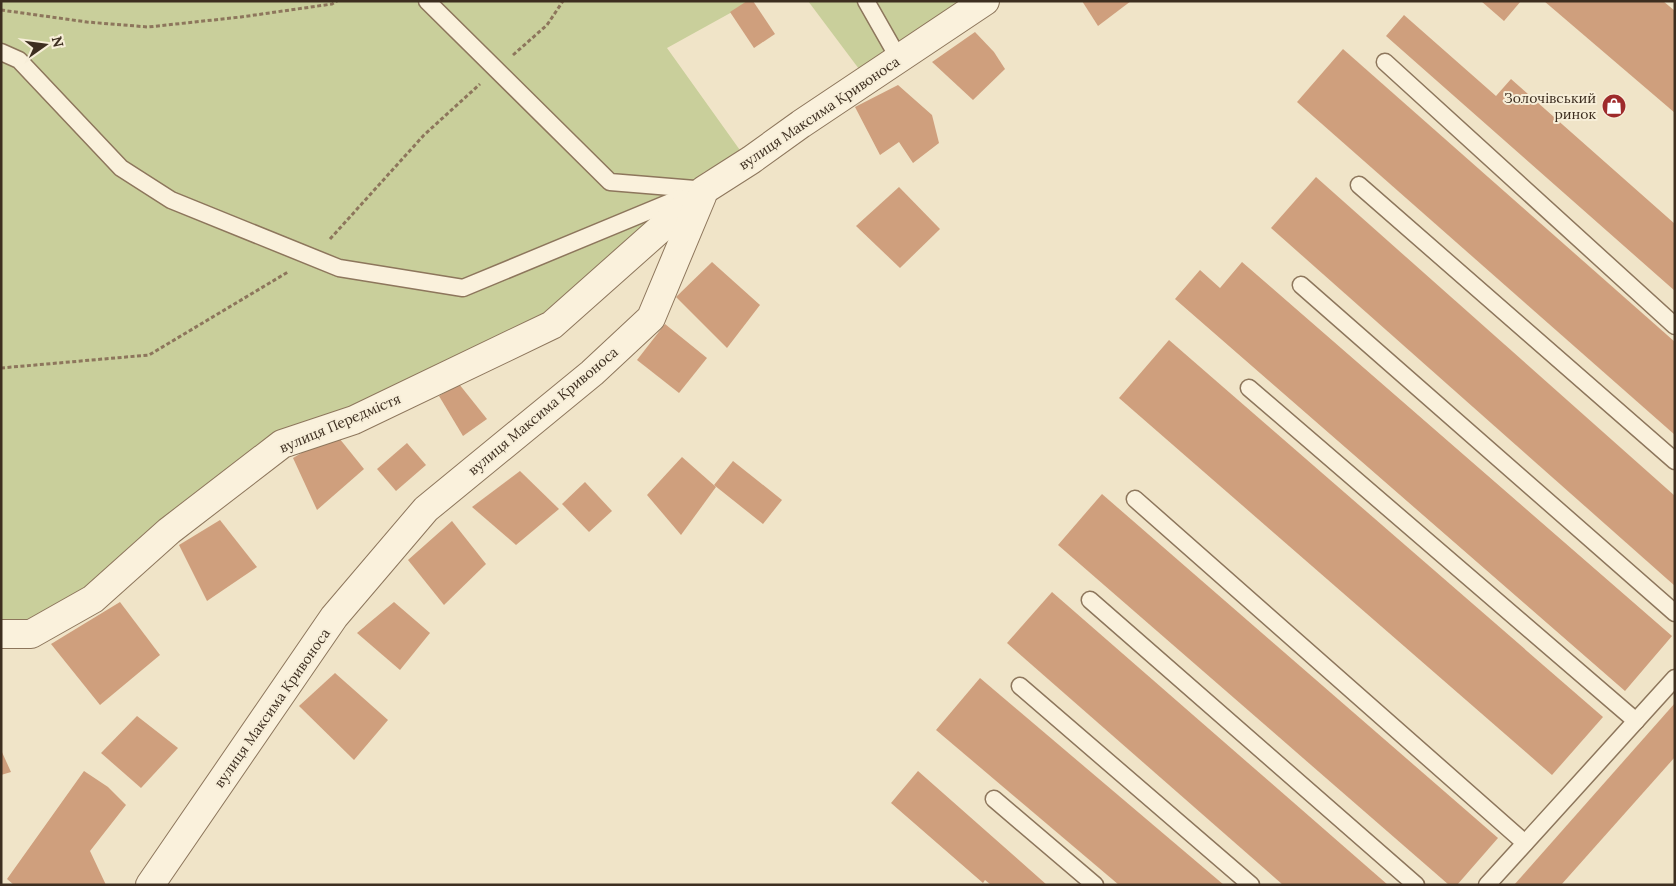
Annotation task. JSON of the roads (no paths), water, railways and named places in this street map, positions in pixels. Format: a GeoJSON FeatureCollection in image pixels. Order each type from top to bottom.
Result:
{"type":"FeatureCollection","features":[{"type":"Feature","properties":{"kind":"street","name":"вулиця Максима Кривоноса"},"geometry":{"type":"LineString","coordinates":[[150,885],[334,617],[426,509],[592,373],[651,318],[704,190],[752,160],[801,124],[985,1]]}},
{"type":"Feature","properties":{"kind":"street","name":"вулиця Передмістя"},"geometry":{"type":"LineString","coordinates":[[1,634],[31,634],[93,599],[168,531],[282,444],[354,420],[552,324],[704,190]]}},
{"type":"Feature","properties":{"kind":"lane"},"geometry":{"type":"LineString","coordinates":[[427,1],[610,182],[704,190]]}},
{"type":"Feature","properties":{"kind":"lane"},"geometry":{"type":"LineString","coordinates":[[866,1],[899,59]]}},
{"type":"Feature","properties":{"kind":"lane"},"geometry":{"type":"LineString","coordinates":[[1,52],[19,60],[121,168],[171,200],[339,268],[463,288],[683,196],[704,190]]}},
{"type":"Feature","properties":{"kind":"lane"},"geometry":{"type":"LineString","coordinates":[[1385,62],[1675,326]]}},
{"type":"Feature","properties":{"kind":"lane"},"geometry":{"type":"LineString","coordinates":[[1359,185],[1675,461]]}},
{"type":"Feature","properties":{"kind":"lane"},"geometry":{"type":"LineString","coordinates":[[1301,285],[1675,613]]}},
{"type":"Feature","properties":{"kind":"lane"},"geometry":{"type":"LineString","coordinates":[[1248,388],[1636,721]]}},
{"type":"Feature","properties":{"kind":"lane"},"geometry":{"type":"LineString","coordinates":[[1135,499],[1524,843]]}},
{"type":"Feature","properties":{"kind":"lane"},"geometry":{"type":"LineString","coordinates":[[1090,600],[1416,885]]}},
{"type":"Feature","properties":{"kind":"lane"},"geometry":{"type":"LineString","coordinates":[[1487,885],[1675,678]]}},
{"type":"Feature","properties":{"kind":"lane"},"geometry":{"type":"LineString","coordinates":[[1020,686],[1251,885]]}},
{"type":"Feature","properties":{"kind":"lane"},"geometry":{"type":"LineString","coordinates":[[994,800],[1096,885]]}},
{"type":"Feature","properties":{"kind":"place","name":"Золочівський ринок"},"geometry":{"type":"Point","coordinates":[1614,106]}}]}
